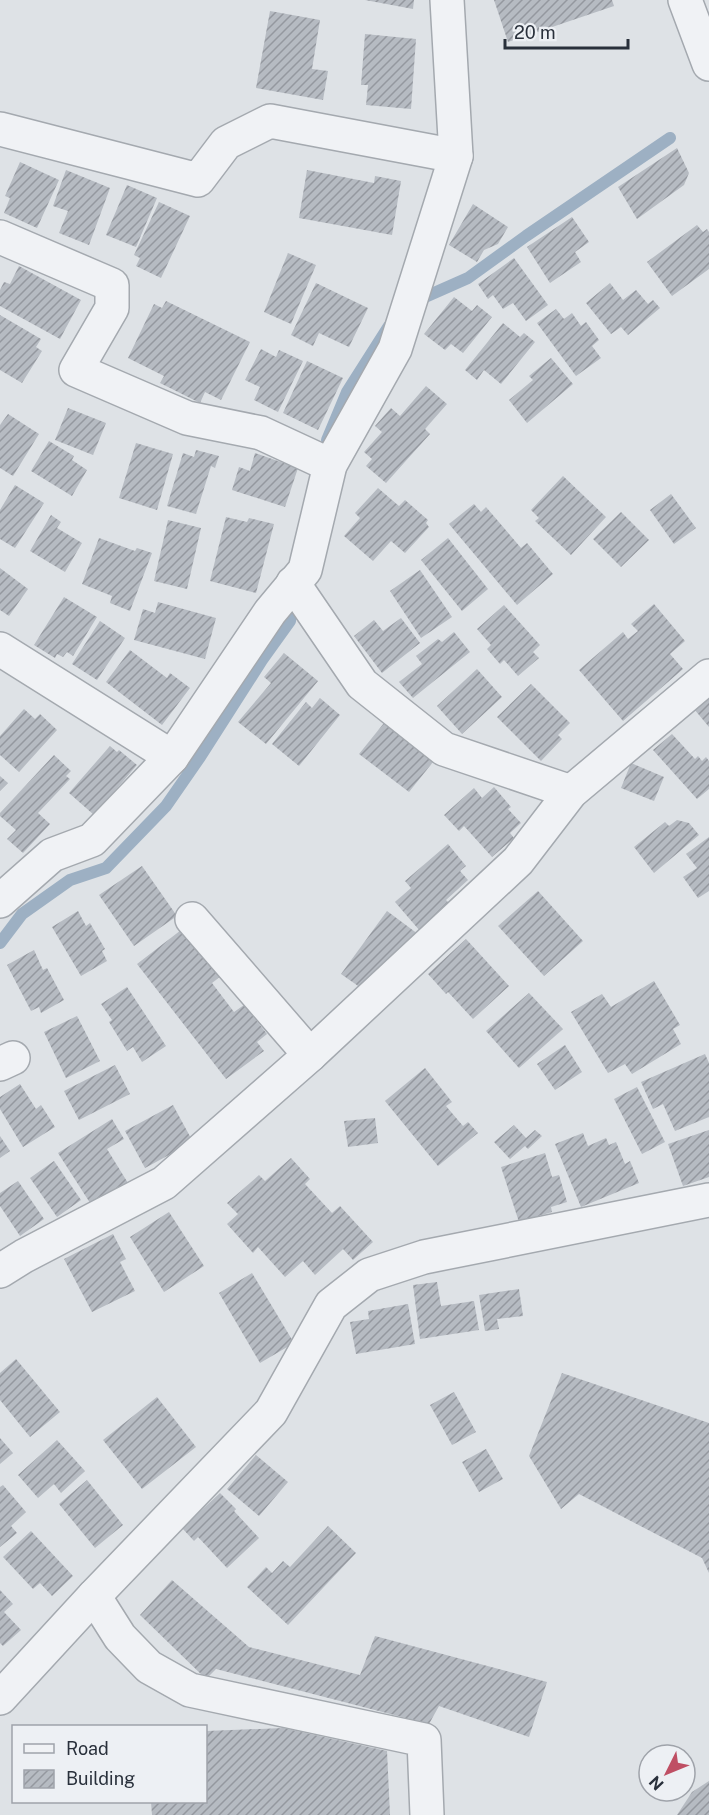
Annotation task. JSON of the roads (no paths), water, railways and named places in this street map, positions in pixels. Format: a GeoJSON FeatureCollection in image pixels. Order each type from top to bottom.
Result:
{"type":"FeatureCollection","features":[{"type":"Feature","properties":{"kind":"street"},"geometry":{"type":"LineString","coordinates":[[0,902],[52,855],[92,840],[172,757],[270,612],[305,570],[330,465],[395,349],[456,156],[447,0]]}},
{"type":"Feature","properties":{"kind":"street"},"geometry":{"type":"LineString","coordinates":[[685,0],[709,64]]}},
{"type":"Feature","properties":{"kind":"street"},"geometry":{"type":"LineString","coordinates":[[0,129],[132,161],[198,180],[226,143],[270,121],[456,156]]}},
{"type":"Feature","properties":{"kind":"street"},"geometry":{"type":"LineString","coordinates":[[0,237],[112,285],[112,308],[76,370],[187,418],[261,433],[330,465]]}},
{"type":"Feature","properties":{"kind":"street"},"geometry":{"type":"LineString","coordinates":[[293,583],[362,684],[444,749],[571,792]]}},
{"type":"Feature","properties":{"kind":"street"},"geometry":{"type":"LineString","coordinates":[[0,649],[172,757]]}},
{"type":"Feature","properties":{"kind":"street"},"geometry":{"type":"LineString","coordinates":[[0,1271],[24,1256],[164,1183],[310,1054],[518,861],[571,792],[709,676]]}},
{"type":"Feature","properties":{"kind":"street"},"geometry":{"type":"LineString","coordinates":[[192,919],[310,1054]]}},
{"type":"Feature","properties":{"kind":"street"},"geometry":{"type":"LineString","coordinates":[[0,1698],[94,1596],[271,1412],[331,1305],[369,1275],[424,1257],[709,1200]]}},
{"type":"Feature","properties":{"kind":"street"},"geometry":{"type":"LineString","coordinates":[[94,1596],[120,1637],[149,1667],[190,1690],[424,1740],[427,1815]]}},
{"type":"Feature","properties":{"kind":"waterway"},"geometry":{"type":"LineString","coordinates":[[416,301],[468,278],[670,138]]}},
{"type":"Feature","properties":{"kind":"waterway"},"geometry":{"type":"LineString","coordinates":[[327,440],[347,392],[389,326]]}},
{"type":"Feature","properties":{"kind":"waterway"},"geometry":{"type":"LineString","coordinates":[[0,943],[22,914],[70,880],[106,868],[166,806],[290,621],[292,596]]}}]}
